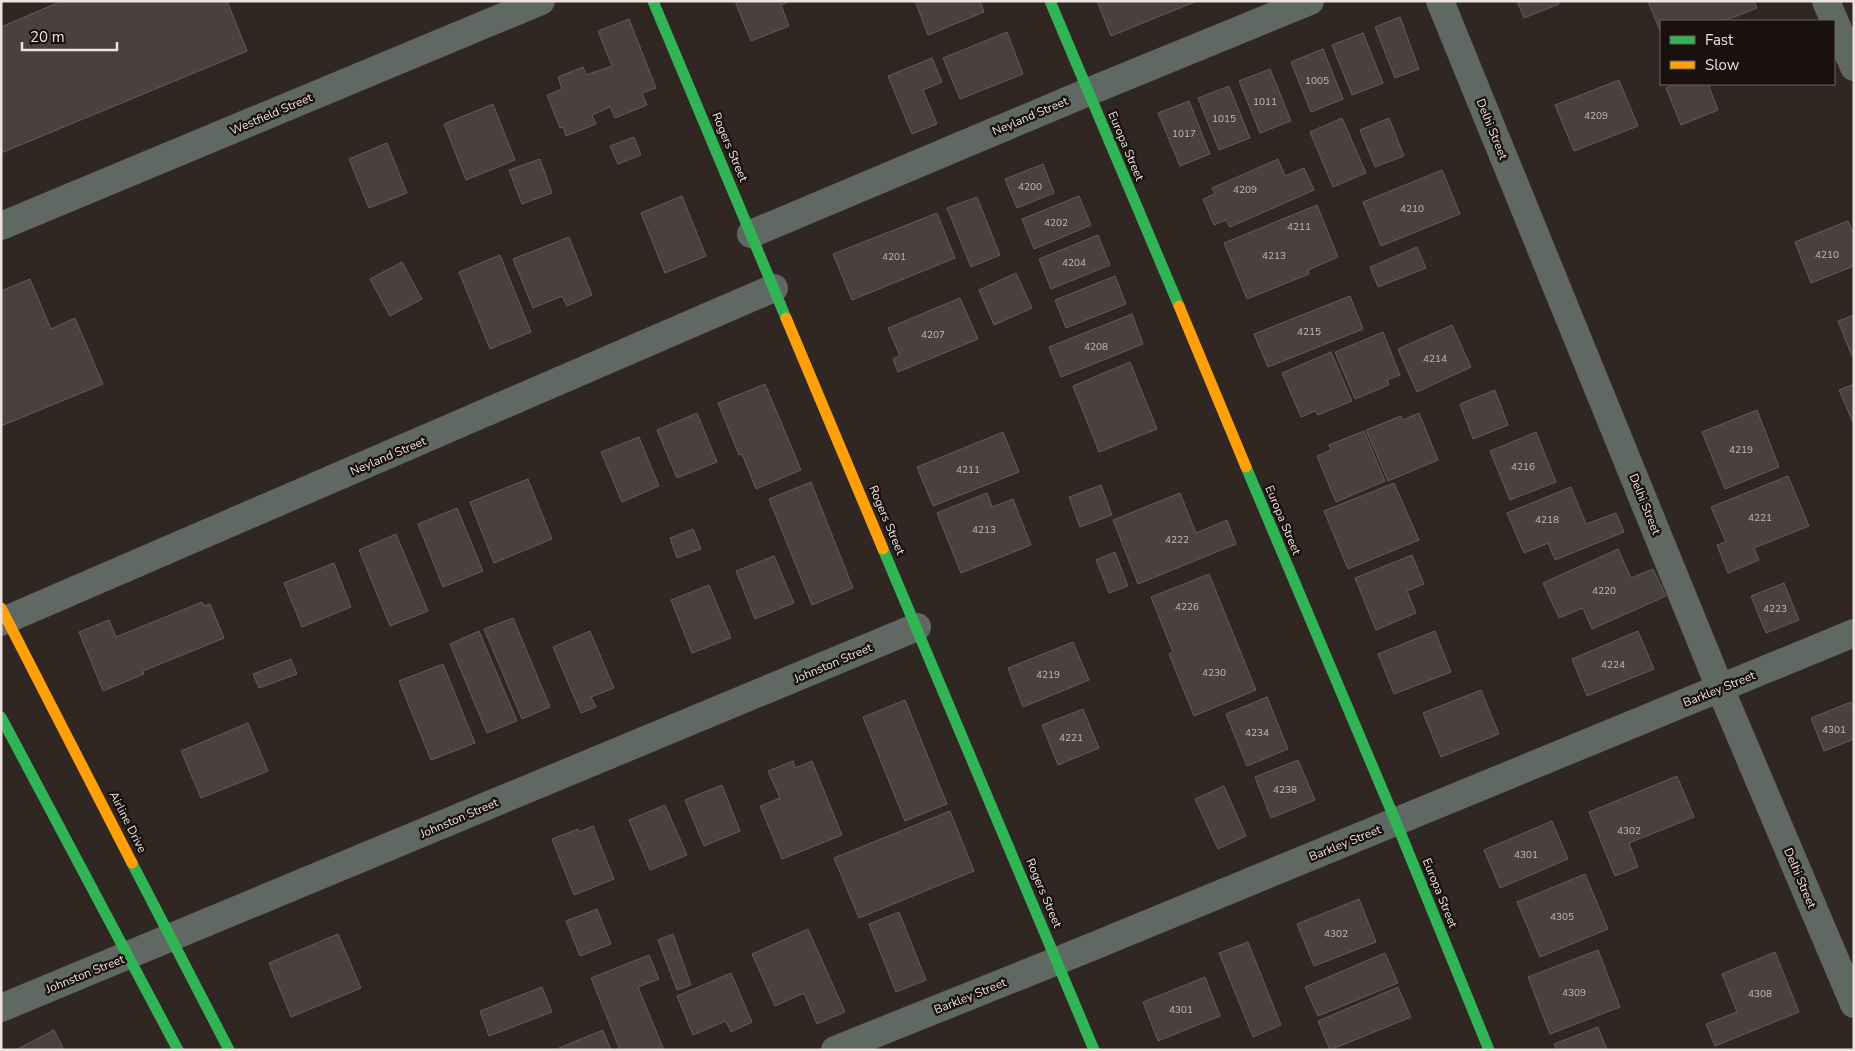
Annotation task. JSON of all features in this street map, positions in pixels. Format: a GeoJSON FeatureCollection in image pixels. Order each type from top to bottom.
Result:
{"type":"FeatureCollection","features":[{"type":"Feature","properties":{"kind":"street","name":"Westfield Street"},"geometry":{"type":"LineString","coordinates":[[1,226],[541,1]]}},
{"type":"Feature","properties":{"kind":"street","name":"Rogers Street"},"geometry":{"type":"LineString","coordinates":[[654,1],[1094,1050]]}},
{"type":"Feature","properties":{"kind":"street","name":"Europa Street"},"geometry":{"type":"LineString","coordinates":[[1050,1],[1396,822],[1489,1050]]}},
{"type":"Feature","properties":{"kind":"street","name":"Neyland Street"},"geometry":{"type":"LineString","coordinates":[[752,234],[1088,92],[1310,1]]}},
{"type":"Feature","properties":{"kind":"street","name":"Delhi Street"},"geometry":{"type":"LineString","coordinates":[[1440,1],[1720,688],[1854,1004]]}},
{"type":"Feature","properties":{"kind":"street"},"geometry":{"type":"LineString","coordinates":[[1826,1],[1834,20]]}},
{"type":"Feature","properties":{"kind":"street"},"geometry":{"type":"LineString","coordinates":[[1835,22],[1854,67]]}},
{"type":"Feature","properties":{"kind":"street","name":"Neyland Street"},"geometry":{"type":"LineString","coordinates":[[3,616],[774,288]]}},
{"type":"Feature","properties":{"kind":"street","name":"Airline Drive"},"geometry":{"type":"LineString","coordinates":[[3,616],[229,1050]]}},
{"type":"Feature","properties":{"kind":"street","name":"Johnston Street"},"geometry":{"type":"LineString","coordinates":[[1,1008],[917,628]]}},
{"type":"Feature","properties":{"kind":"street","name":"Barkley Street"},"geometry":{"type":"LineString","coordinates":[[835,1050],[1057,961],[1854,633]]}},
{"type":"Feature","properties":{"kind":"street"},"geometry":{"type":"LineString","coordinates":[[1,717],[178,1050]]}},
{"type":"Feature","properties":{"kind":"building"},"geometry":{"type":"Polygon","coordinates":[[[62,1],[227,1],[247,51],[1,153],[1,27],[62,1]]]}},
{"type":"Feature","properties":{"kind":"building"},"geometry":{"type":"Polygon","coordinates":[[[735,1],[790,1],[781,5],[789,26],[751,41],[735,1]]]}},
{"type":"Feature","properties":{"kind":"building"},"geometry":{"type":"Polygon","coordinates":[[[915,1],[980,1],[984,12],[928,35],[915,1]]]}},
{"type":"Feature","properties":{"kind":"building"},"geometry":{"type":"Polygon","coordinates":[[[1097,1],[1197,1],[1111,36],[1097,1]]]}},
{"type":"Feature","properties":{"kind":"building"},"geometry":{"type":"Polygon","coordinates":[[[1517,1],[1558,1],[1559,4],[1524,18],[1517,1]]]}},
{"type":"Feature","properties":{"kind":"building"},"geometry":{"type":"Polygon","coordinates":[[[1648,1],[1754,1],[1757,8],[1727,20],[1660,20],[1660,31],[1648,1]]]}},
{"type":"Feature","properties":{"kind":"building"},"geometry":{"type":"Polygon","coordinates":[[[1400,17],[1419,69],[1395,78],[1375,27],[1400,17]]]}},
{"type":"Feature","properties":{"kind":"building"},"geometry":{"type":"Polygon","coordinates":[[[629,19],[656,88],[642,93],[647,105],[615,118],[610,107],[592,115],[596,124],[566,136],[563,127],[560,128],[547,95],[562,89],[558,77],[583,67],[586,75],[612,66],[598,31],[629,19]]]}},
{"type":"Feature","properties":{"kind":"building"},"geometry":{"type":"Polygon","coordinates":[[[1007,32],[1023,74],[960,99],[943,58],[1007,32]]]}},
{"type":"Feature","properties":{"kind":"building"},"geometry":{"type":"Polygon","coordinates":[[[1363,33],[1383,83],[1352,95],[1332,45],[1363,33]]]}},
{"type":"Feature","properties":{"kind":"building"},"geometry":{"type":"Polygon","coordinates":[[[1323,49],[1343,99],[1311,112],[1291,62],[1323,49]]]}},
{"type":"Feature","properties":{"kind":"building"},"geometry":{"type":"Polygon","coordinates":[[[932,58],[942,82],[923,90],[937,124],[912,134],[888,76],[932,58]]]}},
{"type":"Feature","properties":{"kind":"building"},"geometry":{"type":"Polygon","coordinates":[[[1270,69],[1291,121],[1260,133],[1239,81],[1270,69]]]}},
{"type":"Feature","properties":{"kind":"building"},"geometry":{"type":"Polygon","coordinates":[[[1619,80],[1638,126],[1574,151],[1555,105],[1619,80]]]}},
{"type":"Feature","properties":{"kind":"building"},"geometry":{"type":"Polygon","coordinates":[[[1674,85],[1708,85],[1718,110],[1681,125],[1666,88],[1674,85]]]}},
{"type":"Feature","properties":{"kind":"building"},"geometry":{"type":"Polygon","coordinates":[[[1229,86],[1250,138],[1219,150],[1198,98],[1229,86]]]}},
{"type":"Feature","properties":{"kind":"building"},"geometry":{"type":"Polygon","coordinates":[[[1189,101],[1210,154],[1180,166],[1158,113],[1189,101]]]}},
{"type":"Feature","properties":{"kind":"building"},"geometry":{"type":"Polygon","coordinates":[[[493,104],[515,160],[466,180],[444,124],[493,104]]]}},
{"type":"Feature","properties":{"kind":"building"},"geometry":{"type":"Polygon","coordinates":[[[1342,118],[1366,173],[1333,187],[1310,132],[1342,118]]]}},
{"type":"Feature","properties":{"kind":"building"},"geometry":{"type":"Polygon","coordinates":[[[1389,118],[1404,156],[1375,167],[1360,130],[1389,118]]]}},
{"type":"Feature","properties":{"kind":"building"},"geometry":{"type":"Polygon","coordinates":[[[634,137],[641,155],[618,164],[610,146],[634,137]]]}},
{"type":"Feature","properties":{"kind":"building"},"geometry":{"type":"Polygon","coordinates":[[[387,143],[407,193],[369,208],[349,159],[387,143]]]}},
{"type":"Feature","properties":{"kind":"building"},"geometry":{"type":"Polygon","coordinates":[[[540,159],[552,193],[522,204],[509,170],[540,159]]]}},
{"type":"Feature","properties":{"kind":"building"},"geometry":{"type":"Polygon","coordinates":[[[1278,159],[1285,176],[1304,168],[1314,190],[1230,227],[1226,220],[1214,225],[1203,199],[1215,194],[1212,188],[1278,159]]]}},
{"type":"Feature","properties":{"kind":"building"},"geometry":{"type":"Polygon","coordinates":[[[1043,164],[1054,193],[1017,208],[1005,179],[1043,164]]]}},
{"type":"Feature","properties":{"kind":"building"},"geometry":{"type":"Polygon","coordinates":[[[1442,170],[1460,214],[1381,246],[1363,202],[1442,170]]]}},
{"type":"Feature","properties":{"kind":"building"},"geometry":{"type":"Polygon","coordinates":[[[682,196],[706,256],[665,273],[641,213],[682,196]]]}},
{"type":"Feature","properties":{"kind":"building"},"geometry":{"type":"Polygon","coordinates":[[[1079,196],[1091,225],[1034,249],[1022,219],[1079,196]]]}},
{"type":"Feature","properties":{"kind":"building"},"geometry":{"type":"Polygon","coordinates":[[[977,197],[1000,255],[971,267],[947,208],[977,197]]]}},
{"type":"Feature","properties":{"kind":"building"},"geometry":{"type":"Polygon","coordinates":[[[1317,205],[1338,257],[1308,270],[1309,274],[1247,299],[1224,243],[1317,205]]]}},
{"type":"Feature","properties":{"kind":"building"},"geometry":{"type":"Polygon","coordinates":[[[937,213],[955,258],[852,300],[833,254],[937,213]]]}},
{"type":"Feature","properties":{"kind":"building"},"geometry":{"type":"Polygon","coordinates":[[[1848,221],[1854,235],[1854,266],[1811,283],[1795,242],[1848,221]]]}},
{"type":"Feature","properties":{"kind":"building"},"geometry":{"type":"Polygon","coordinates":[[[1098,235],[1110,265],[1051,289],[1039,259],[1098,235]]]}},
{"type":"Feature","properties":{"kind":"building"},"geometry":{"type":"Polygon","coordinates":[[[569,237],[592,295],[567,306],[562,296],[533,308],[513,259],[569,237]]]}},
{"type":"Feature","properties":{"kind":"building"},"geometry":{"type":"Polygon","coordinates":[[[1417,247],[1426,268],[1378,287],[1370,267],[1417,247]]]}},
{"type":"Feature","properties":{"kind":"building"},"geometry":{"type":"Polygon","coordinates":[[[500,255],[531,332],[490,349],[459,272],[500,255]]]}},
{"type":"Feature","properties":{"kind":"building"},"geometry":{"type":"Polygon","coordinates":[[[402,262],[422,299],[390,316],[370,279],[402,262]]]}},
{"type":"Feature","properties":{"kind":"building"},"geometry":{"type":"Polygon","coordinates":[[[1016,273],[1032,308],[994,325],[979,290],[1016,273]]]}},
{"type":"Feature","properties":{"kind":"building"},"geometry":{"type":"Polygon","coordinates":[[[1115,276],[1126,304],[1066,328],[1055,300],[1115,276]]]}},
{"type":"Feature","properties":{"kind":"building"},"geometry":{"type":"Polygon","coordinates":[[[30,279],[51,329],[75,318],[103,384],[1,426],[1,291],[30,279]]]}},
{"type":"Feature","properties":{"kind":"building"},"geometry":{"type":"Polygon","coordinates":[[[1350,296],[1363,329],[1268,367],[1254,334],[1350,296]]]}},
{"type":"Feature","properties":{"kind":"building"},"geometry":{"type":"Polygon","coordinates":[[[960,298],[978,339],[898,372],[893,359],[900,356],[888,328],[960,298]]]}},
{"type":"Feature","properties":{"kind":"building"},"geometry":{"type":"Polygon","coordinates":[[[1132,314],[1143,344],[1061,377],[1049,347],[1132,314]]]}},
{"type":"Feature","properties":{"kind":"building"},"geometry":{"type":"Polygon","coordinates":[[[1854,315],[1854,355],[1852,356],[1838,321],[1854,315]]]}},
{"type":"Feature","properties":{"kind":"building"},"geometry":{"type":"Polygon","coordinates":[[[1452,325],[1471,367],[1417,392],[1398,349],[1452,325]]]}},
{"type":"Feature","properties":{"kind":"building"},"geometry":{"type":"Polygon","coordinates":[[[1383,332],[1400,375],[1387,380],[1389,385],[1355,399],[1335,352],[1383,332]]]}},
{"type":"Feature","properties":{"kind":"building"},"geometry":{"type":"Polygon","coordinates":[[[1331,352],[1352,401],[1318,415],[1315,411],[1301,417],[1282,373],[1331,352]]]}},
{"type":"Feature","properties":{"kind":"building"},"geometry":{"type":"Polygon","coordinates":[[[1130,362],[1157,429],[1099,452],[1073,386],[1130,362]]]}},
{"type":"Feature","properties":{"kind":"building"},"geometry":{"type":"Polygon","coordinates":[[[765,384],[801,470],[756,489],[742,454],[739,455],[718,403],[765,384]]]}},
{"type":"Feature","properties":{"kind":"building"},"geometry":{"type":"Polygon","coordinates":[[[1854,384],[1854,425],[1839,390],[1854,384]]]}},
{"type":"Feature","properties":{"kind":"building"},"geometry":{"type":"Polygon","coordinates":[[[1495,390],[1508,425],[1473,439],[1460,404],[1495,390]]]}},
{"type":"Feature","properties":{"kind":"building"},"geometry":{"type":"Polygon","coordinates":[[[1757,410],[1779,467],[1725,489],[1702,432],[1757,410]]]}},
{"type":"Feature","properties":{"kind":"building"},"geometry":{"type":"Polygon","coordinates":[[[697,413],[717,462],[677,478],[657,430],[697,413]]]}},
{"type":"Feature","properties":{"kind":"building"},"geometry":{"type":"Polygon","coordinates":[[[1419,413],[1438,460],[1388,481],[1366,430],[1401,416],[1403,420],[1419,413]]]}},
{"type":"Feature","properties":{"kind":"building"},"geometry":{"type":"Polygon","coordinates":[[[1364,431],[1385,481],[1336,502],[1317,456],[1331,450],[1329,445],[1364,431]]]}},
{"type":"Feature","properties":{"kind":"building"},"geometry":{"type":"Polygon","coordinates":[[[1003,432],[1019,472],[933,506],[917,467],[1003,432]]]}},
{"type":"Feature","properties":{"kind":"building"},"geometry":{"type":"Polygon","coordinates":[[[1536,432],[1556,482],[1510,500],[1490,451],[1536,432]]]}},
{"type":"Feature","properties":{"kind":"building"},"geometry":{"type":"Polygon","coordinates":[[[639,437],[659,486],[622,502],[601,452],[639,437]]]}},
{"type":"Feature","properties":{"kind":"building"},"geometry":{"type":"Polygon","coordinates":[[[1788,476],[1809,526],[1754,548],[1759,560],[1728,573],[1717,545],[1726,542],[1711,507],[1788,476]]]}},
{"type":"Feature","properties":{"kind":"building"},"geometry":{"type":"Polygon","coordinates":[[[528,479],[552,539],[494,563],[470,502],[528,479]]]}},
{"type":"Feature","properties":{"kind":"building"},"geometry":{"type":"Polygon","coordinates":[[[811,482],[853,588],[812,605],[769,499],[811,482]]]}},
{"type":"Feature","properties":{"kind":"building"},"geometry":{"type":"Polygon","coordinates":[[[1394,483],[1419,540],[1348,569],[1324,511],[1394,483]]]}},
{"type":"Feature","properties":{"kind":"building"},"geometry":{"type":"Polygon","coordinates":[[[1101,485],[1112,515],[1080,527],[1069,497],[1101,485]]]}},
{"type":"Feature","properties":{"kind":"building"},"geometry":{"type":"Polygon","coordinates":[[[1571,487],[1586,524],[1616,513],[1624,532],[1555,560],[1548,543],[1524,553],[1507,513],[1571,487]]]}},
{"type":"Feature","properties":{"kind":"building"},"geometry":{"type":"Polygon","coordinates":[[[987,493],[992,507],[1013,499],[1031,545],[961,573],[937,513],[987,493]]]}},
{"type":"Feature","properties":{"kind":"building"},"geometry":{"type":"Polygon","coordinates":[[[1180,493],[1196,533],[1227,520],[1236,544],[1138,584],[1113,520],[1180,493]]]}},
{"type":"Feature","properties":{"kind":"building"},"geometry":{"type":"Polygon","coordinates":[[[457,508],[483,571],[443,587],[418,524],[457,508]]]}},
{"type":"Feature","properties":{"kind":"building"},"geometry":{"type":"Polygon","coordinates":[[[693,529],[701,549],[677,558],[670,538],[693,529]]]}},
{"type":"Feature","properties":{"kind":"building"},"geometry":{"type":"Polygon","coordinates":[[[396,534],[428,611],[390,626],[359,550],[396,534]]]}},
{"type":"Feature","properties":{"kind":"building"},"geometry":{"type":"Polygon","coordinates":[[[1618,549],[1631,578],[1653,569],[1666,596],[1592,629],[1583,608],[1559,618],[1543,583],[1618,549]]]}},
{"type":"Feature","properties":{"kind":"building"},"geometry":{"type":"Polygon","coordinates":[[[1115,552],[1128,586],[1109,593],[1096,560],[1115,552]]]}},
{"type":"Feature","properties":{"kind":"building"},"geometry":{"type":"Polygon","coordinates":[[[1412,555],[1424,584],[1407,591],[1416,613],[1376,630],[1355,578],[1412,555]]]}},
{"type":"Feature","properties":{"kind":"building"},"geometry":{"type":"Polygon","coordinates":[[[774,556],[794,603],[755,619],[736,571],[774,556]]]}},
{"type":"Feature","properties":{"kind":"building"},"geometry":{"type":"Polygon","coordinates":[[[334,563],[351,607],[302,627],[284,583],[334,563]]]}},
{"type":"Feature","properties":{"kind":"building"},"geometry":{"type":"Polygon","coordinates":[[[1209,574],[1256,690],[1194,716],[1169,654],[1173,652],[1151,597],[1209,574]]]}},
{"type":"Feature","properties":{"kind":"building"},"geometry":{"type":"Polygon","coordinates":[[[1784,583],[1799,620],[1766,633],[1751,596],[1784,583]]]}},
{"type":"Feature","properties":{"kind":"building"},"geometry":{"type":"Polygon","coordinates":[[[709,585],[731,638],[692,653],[671,600],[709,585]]]}},
{"type":"Feature","properties":{"kind":"building"},"geometry":{"type":"Polygon","coordinates":[[[202,602],[204,606],[210,604],[224,638],[143,671],[144,674],[103,691],[79,632],[109,620],[116,637],[202,602]]]}},
{"type":"Feature","properties":{"kind":"building"},"geometry":{"type":"Polygon","coordinates":[[[513,618],[550,707],[522,719],[484,629],[513,618]]]}},
{"type":"Feature","properties":{"kind":"building"},"geometry":{"type":"Polygon","coordinates":[[[479,631],[517,721],[487,733],[450,644],[479,631]]]}},
{"type":"Feature","properties":{"kind":"building"},"geometry":{"type":"Polygon","coordinates":[[[590,631],[614,688],[591,697],[596,707],[581,713],[553,647],[590,631]]]}},
{"type":"Feature","properties":{"kind":"building"},"geometry":{"type":"Polygon","coordinates":[[[1435,631],[1451,672],[1394,694],[1378,654],[1435,631]]]}},
{"type":"Feature","properties":{"kind":"building"},"geometry":{"type":"Polygon","coordinates":[[[1638,631],[1654,669],[1587,696],[1572,659],[1638,631]]]}},
{"type":"Feature","properties":{"kind":"building"},"geometry":{"type":"Polygon","coordinates":[[[1073,642],[1089,680],[1023,707],[1008,668],[1073,642]]]}},
{"type":"Feature","properties":{"kind":"building"},"geometry":{"type":"Polygon","coordinates":[[[291,659],[297,674],[259,688],[253,674],[291,659]]]}},
{"type":"Feature","properties":{"kind":"building"},"geometry":{"type":"Polygon","coordinates":[[[443,664],[475,743],[431,760],[399,681],[443,664]]]}},
{"type":"Feature","properties":{"kind":"building"},"geometry":{"type":"Polygon","coordinates":[[[1481,690],[1499,734],[1441,757],[1423,713],[1481,690]]]}},
{"type":"Feature","properties":{"kind":"building"},"geometry":{"type":"Polygon","coordinates":[[[1267,697],[1288,749],[1247,766],[1226,714],[1267,697]]]}},
{"type":"Feature","properties":{"kind":"building"},"geometry":{"type":"Polygon","coordinates":[[[905,700],[947,804],[905,821],[863,717],[905,700]]]}},
{"type":"Feature","properties":{"kind":"building"},"geometry":{"type":"Polygon","coordinates":[[[1851,702],[1854,709],[1854,739],[1824,751],[1811,718],[1851,702]]]}},
{"type":"Feature","properties":{"kind":"building"},"geometry":{"type":"Polygon","coordinates":[[[1083,709],[1099,748],[1058,765],[1042,725],[1083,709]]]}},
{"type":"Feature","properties":{"kind":"building"},"geometry":{"type":"Polygon","coordinates":[[[248,723],[268,771],[201,798],[181,751],[248,723]]]}},
{"type":"Feature","properties":{"kind":"building"},"geometry":{"type":"Polygon","coordinates":[[[1298,760],[1315,800],[1271,818],[1255,777],[1298,760]]]}},
{"type":"Feature","properties":{"kind":"building"},"geometry":{"type":"Polygon","coordinates":[[[793,761],[795,768],[812,761],[842,835],[782,859],[760,806],[780,798],[768,771],[793,761]]]}},
{"type":"Feature","properties":{"kind":"building"},"geometry":{"type":"Polygon","coordinates":[[[1677,776],[1694,817],[1629,843],[1638,867],[1615,876],[1589,812],[1677,776]]]}},
{"type":"Feature","properties":{"kind":"building"},"geometry":{"type":"Polygon","coordinates":[[[722,785],[740,831],[704,846],[685,800],[722,785]]]}},
{"type":"Feature","properties":{"kind":"building"},"geometry":{"type":"Polygon","coordinates":[[[1224,786],[1246,836],[1218,849],[1195,799],[1224,786]]]}},
{"type":"Feature","properties":{"kind":"building"},"geometry":{"type":"Polygon","coordinates":[[[665,805],[687,855],[650,870],[629,820],[665,805]]]}},
{"type":"Feature","properties":{"kind":"building"},"geometry":{"type":"Polygon","coordinates":[[[950,811],[974,871],[859,918],[834,858],[950,811]]]}},
{"type":"Feature","properties":{"kind":"building"},"geometry":{"type":"Polygon","coordinates":[[[1552,821],[1568,859],[1500,888],[1484,850],[1552,821]]]}},
{"type":"Feature","properties":{"kind":"building"},"geometry":{"type":"Polygon","coordinates":[[[593,826],[614,879],[574,895],[552,839],[578,829],[579,832],[593,826]]]}},
{"type":"Feature","properties":{"kind":"building"},"geometry":{"type":"Polygon","coordinates":[[[1585,874],[1608,929],[1540,957],[1517,902],[1585,874]]]}},
{"type":"Feature","properties":{"kind":"building"},"geometry":{"type":"Polygon","coordinates":[[[1359,899],[1376,942],[1314,966],[1297,924],[1359,899]]]}},
{"type":"Feature","properties":{"kind":"building"},"geometry":{"type":"Polygon","coordinates":[[[597,909],[611,944],[580,956],[566,921],[597,909]]]}},
{"type":"Feature","properties":{"kind":"building"},"geometry":{"type":"Polygon","coordinates":[[[899,912],[926,980],[896,992],[869,924],[899,912]]]}},
{"type":"Feature","properties":{"kind":"building"},"geometry":{"type":"Polygon","coordinates":[[[808,929],[845,1012],[817,1024],[804,993],[775,1006],[752,954],[808,929]]]}},
{"type":"Feature","properties":{"kind":"building"},"geometry":{"type":"Polygon","coordinates":[[[338,934],[361,988],[291,1017],[269,963],[338,934]]]}},
{"type":"Feature","properties":{"kind":"building"},"geometry":{"type":"Polygon","coordinates":[[[673,934],[691,985],[677,990],[658,940],[673,934]]]}},
{"type":"Feature","properties":{"kind":"building"},"geometry":{"type":"Polygon","coordinates":[[[1248,942],[1281,1025],[1253,1037],[1219,953],[1248,942]]]}},
{"type":"Feature","properties":{"kind":"building"},"geometry":{"type":"Polygon","coordinates":[[[1598,950],[1620,1007],[1550,1034],[1528,977],[1598,950]]]}},
{"type":"Feature","properties":{"kind":"building"},"geometry":{"type":"Polygon","coordinates":[[[1775,952],[1799,1012],[1715,1046],[1706,1024],[1737,1012],[1722,974],[1775,952]]]}},
{"type":"Feature","properties":{"kind":"building"},"geometry":{"type":"Polygon","coordinates":[[[1385,953],[1398,983],[1318,1016],[1305,987],[1385,953]]]}},
{"type":"Feature","properties":{"kind":"building"},"geometry":{"type":"Polygon","coordinates":[[[649,955],[659,979],[638,987],[664,1050],[620,1050],[591,978],[649,955]]]}},
{"type":"Feature","properties":{"kind":"building"},"geometry":{"type":"Polygon","coordinates":[[[731,973],[752,1022],[731,1032],[726,1021],[693,1035],[677,996],[731,973]]]}},
{"type":"Feature","properties":{"kind":"building"},"geometry":{"type":"Polygon","coordinates":[[[1205,977],[1220,1016],[1158,1041],[1143,1002],[1205,977]]]}},
{"type":"Feature","properties":{"kind":"building"},"geometry":{"type":"Polygon","coordinates":[[[542,987],[552,1012],[489,1036],[480,1011],[542,987]]]}},
{"type":"Feature","properties":{"kind":"building"},"geometry":{"type":"Polygon","coordinates":[[[1398,987],[1411,1017],[1330,1050],[1318,1021],[1398,987]]]}},
{"type":"Feature","properties":{"kind":"building"},"geometry":{"type":"Polygon","coordinates":[[[1598,1027],[1607,1050],[1557,1050],[1554,1044],[1598,1027]]]}},
{"type":"Feature","properties":{"kind":"building"},"geometry":{"type":"Polygon","coordinates":[[[54,1030],[64,1050],[16,1050],[54,1030]]]}},
{"type":"Feature","properties":{"kind":"building"},"geometry":{"type":"Polygon","coordinates":[[[603,1030],[611,1050],[560,1050],[559,1048],[603,1030]]]}},
{"type":"Feature","properties":{"kind":"traffic: fast"},"geometry":{"type":"LineString","coordinates":[[653,1],[786,318]]}},
{"type":"Feature","properties":{"kind":"traffic: fast"},"geometry":{"type":"LineString","coordinates":[[1050,1],[1179,306]]}},
{"type":"Feature","properties":{"kind":"traffic: fast"},"geometry":{"type":"LineString","coordinates":[[1246,467],[1396,822],[1489,1050]]}},
{"type":"Feature","properties":{"kind":"traffic: fast"},"geometry":{"type":"LineString","coordinates":[[883,549],[1094,1050]]}},
{"type":"Feature","properties":{"kind":"traffic: fast"},"geometry":{"type":"LineString","coordinates":[[1,717],[178,1050]]}},
{"type":"Feature","properties":{"kind":"traffic: fast"},"geometry":{"type":"LineString","coordinates":[[132,863],[229,1050]]}},
{"type":"Feature","properties":{"kind":"traffic: slow"},"geometry":{"type":"LineString","coordinates":[[1179,306],[1246,467]]}},
{"type":"Feature","properties":{"kind":"traffic: slow"},"geometry":{"type":"LineString","coordinates":[[786,318],[883,549]]}},
{"type":"Feature","properties":{"kind":"traffic: slow"},"geometry":{"type":"LineString","coordinates":[[1,608],[132,863]]}}]}
